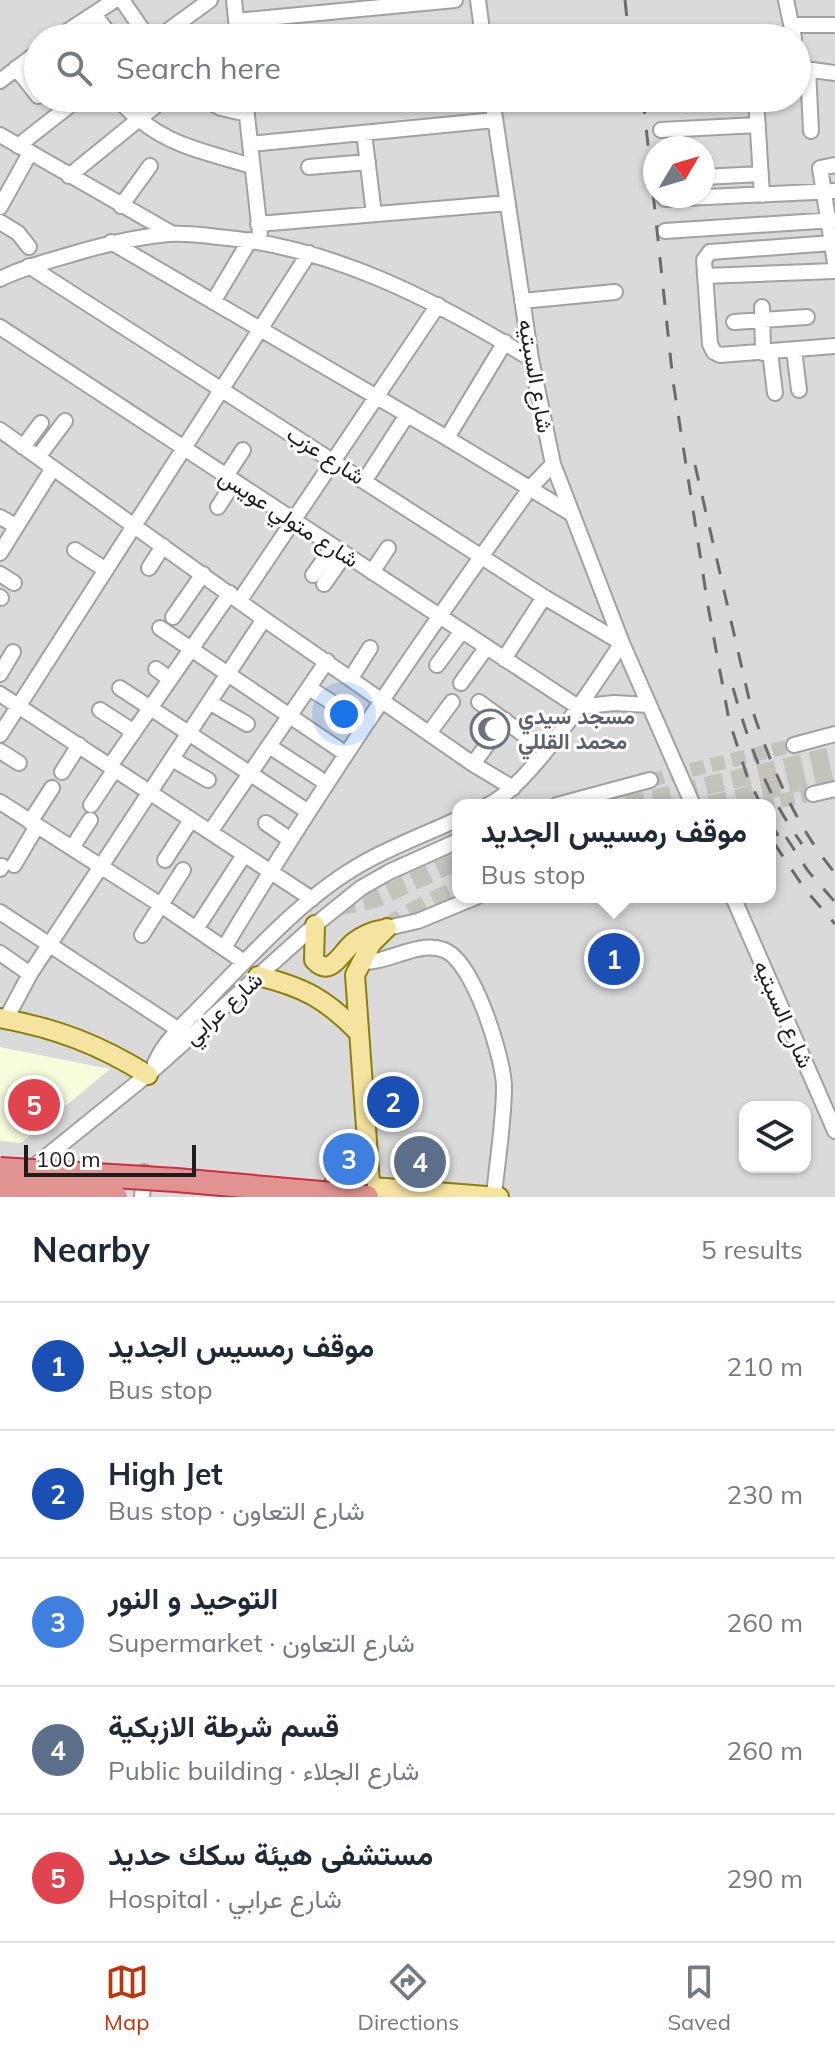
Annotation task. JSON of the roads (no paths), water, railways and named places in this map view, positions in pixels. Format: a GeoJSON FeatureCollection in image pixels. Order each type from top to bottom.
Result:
{"type":"FeatureCollection","features":[{"type":"Feature","properties":{"kind":"highway"},"geometry":{"type":"LineString","coordinates":[[0,1169],[370,1193]]}},
{"type":"Feature","properties":{"kind":"highway"},"geometry":{"type":"LineString","coordinates":[[0,1189],[116,1197]]}},
{"type":"Feature","properties":{"kind":"main road"},"geometry":{"type":"LineString","coordinates":[[315,925],[314,960],[319,966],[327,968],[362,936],[387,928]]}},
{"type":"Feature","properties":{"kind":"main road"},"geometry":{"type":"LineString","coordinates":[[370,1193],[355,975],[371,944],[387,928]]}},
{"type":"Feature","properties":{"kind":"main road"},"geometry":{"type":"LineString","coordinates":[[258,976],[313,994],[359,1033]]}},
{"type":"Feature","properties":{"kind":"main road"},"geometry":{"type":"LineString","coordinates":[[3,1019],[91,1043],[150,1073]]}},
{"type":"Feature","properties":{"kind":"main road"},"geometry":{"type":"LineString","coordinates":[[0,1160],[370,1193],[496,1197]]}},
{"type":"Feature","properties":{"kind":"street"},"geometry":{"type":"LineString","coordinates":[[81,24],[115,0]]}},
{"type":"Feature","properties":{"kind":"street"},"geometry":{"type":"LineString","coordinates":[[122,0],[138,24]]}},
{"type":"Feature","properties":{"kind":"street"},"geometry":{"type":"LineString","coordinates":[[177,24],[210,0]]}},
{"type":"Feature","properties":{"kind":"street"},"geometry":{"type":"LineString","coordinates":[[234,0],[236,24]]}},
{"type":"Feature","properties":{"kind":"street"},"geometry":{"type":"LineString","coordinates":[[276,24],[364,4],[455,0]]}},
{"type":"Feature","properties":{"kind":"street"},"geometry":{"type":"LineString","coordinates":[[478,0],[481,24]]}},
{"type":"Feature","properties":{"kind":"street"},"geometry":{"type":"LineString","coordinates":[[786,0],[791,24]]}},
{"type":"Feature","properties":{"kind":"street"},"geometry":{"type":"LineString","coordinates":[[94,14],[102,24]]}},
{"type":"Feature","properties":{"kind":"street"},"geometry":{"type":"LineString","coordinates":[[811,29],[835,25]]}},
{"type":"Feature","properties":{"kind":"street"},"geometry":{"type":"LineString","coordinates":[[0,81],[24,62]]}},
{"type":"Feature","properties":{"kind":"street"},"geometry":{"type":"LineString","coordinates":[[16,68],[24,78]]}},
{"type":"Feature","properties":{"kind":"street"},"geometry":{"type":"LineString","coordinates":[[811,70],[835,73]]}},
{"type":"Feature","properties":{"kind":"street"},"geometry":{"type":"LineString","coordinates":[[50,112],[54,117]]}},
{"type":"Feature","properties":{"kind":"street"},"geometry":{"type":"LineString","coordinates":[[0,207],[24,150],[60,112]]}},
{"type":"Feature","properties":{"kind":"street"},"geometry":{"type":"LineString","coordinates":[[130,112],[137,120],[175,143],[252,166]]}},
{"type":"Feature","properties":{"kind":"street"},"geometry":{"type":"LineString","coordinates":[[69,176],[147,112]]}},
{"type":"Feature","properties":{"kind":"street"},"geometry":{"type":"LineString","coordinates":[[213,302],[255,240],[258,224],[247,114],[238,112]]}},
{"type":"Feature","properties":{"kind":"street","name":"شارع السبتيه"},"geometry":{"type":"LineString","coordinates":[[494,112],[531,359],[553,464],[622,643],[690,799]]}},
{"type":"Feature","properties":{"kind":"street"},"geometry":{"type":"LineString","coordinates":[[757,112],[762,195]]}},
{"type":"Feature","properties":{"kind":"street"},"geometry":{"type":"LineString","coordinates":[[808,112],[811,131]]}},
{"type":"Feature","properties":{"kind":"street"},"geometry":{"type":"LineString","coordinates":[[250,144],[495,120]]}},
{"type":"Feature","properties":{"kind":"street"},"geometry":{"type":"LineString","coordinates":[[661,130],[758,125]]}},
{"type":"Feature","properties":{"kind":"street"},"geometry":{"type":"LineString","coordinates":[[364,133],[374,214]]}},
{"type":"Feature","properties":{"kind":"street"},"geometry":{"type":"LineString","coordinates":[[0,135],[173,234]]}},
{"type":"Feature","properties":{"kind":"street"},"geometry":{"type":"LineString","coordinates":[[309,167],[368,162]]}},
{"type":"Feature","properties":{"kind":"street"},"geometry":{"type":"LineString","coordinates":[[121,206],[150,166]]}},
{"type":"Feature","properties":{"kind":"street"},"geometry":{"type":"LineString","coordinates":[[830,166],[820,168],[829,192],[834,250],[710,252],[704,260],[710,344],[714,352],[720,355],[835,346]]}},
{"type":"Feature","properties":{"kind":"street"},"geometry":{"type":"LineString","coordinates":[[715,176],[761,174]]}},
{"type":"Feature","properties":{"kind":"street"},"geometry":{"type":"LineString","coordinates":[[715,197],[829,192]]}},
{"type":"Feature","properties":{"kind":"street"},"geometry":{"type":"LineString","coordinates":[[258,224],[508,203]]}},
{"type":"Feature","properties":{"kind":"street"},"geometry":{"type":"LineString","coordinates":[[665,231],[832,220]]}},
{"type":"Feature","properties":{"kind":"street"},"geometry":{"type":"LineString","coordinates":[[0,222],[18,233],[29,247]]}},
{"type":"Feature","properties":{"kind":"street"},"geometry":{"type":"LineString","coordinates":[[3,274],[111,242],[173,234],[255,240],[309,253],[370,275],[438,305],[531,359]]}},
{"type":"Feature","properties":{"kind":"street"},"geometry":{"type":"LineString","coordinates":[[111,242],[531,487],[573,515]]}},
{"type":"Feature","properties":{"kind":"street"},"geometry":{"type":"LineString","coordinates":[[0,735],[309,253]]}},
{"type":"Feature","properties":{"kind":"street","name":"شارع عزب"},"geometry":{"type":"LineString","coordinates":[[29,266],[544,597],[622,643]]}},
{"type":"Feature","properties":{"kind":"street"},"geometry":{"type":"LineString","coordinates":[[705,276],[835,271]]}},
{"type":"Feature","properties":{"kind":"street"},"geometry":{"type":"LineString","coordinates":[[522,301],[615,292]]}},
{"type":"Feature","properties":{"kind":"street"},"geometry":{"type":"LineString","coordinates":[[91,805],[170,679],[293,520],[438,305]]}},
{"type":"Feature","properties":{"kind":"street"},"geometry":{"type":"LineString","coordinates":[[734,322],[762,314],[807,317]]}},
{"type":"Feature","properties":{"kind":"street"},"geometry":{"type":"LineString","coordinates":[[762,314],[775,393]]}},
{"type":"Feature","properties":{"kind":"street","name":"شارع متولي عويس"},"geometry":{"type":"LineString","coordinates":[[0,327],[578,707]]}},
{"type":"Feature","properties":{"kind":"street"},"geometry":{"type":"LineString","coordinates":[[447,438],[505,342]]}},
{"type":"Feature","properties":{"kind":"street"},"geometry":{"type":"LineString","coordinates":[[794,350],[799,390]]}},
{"type":"Feature","properties":{"kind":"street"},"geometry":{"type":"LineString","coordinates":[[365,480],[407,415]]}},
{"type":"Feature","properties":{"kind":"street"},"geometry":{"type":"LineString","coordinates":[[38,457],[65,421]]}},
{"type":"Feature","properties":{"kind":"street"},"geometry":{"type":"LineString","coordinates":[[23,447],[41,423]]}},
{"type":"Feature","properties":{"kind":"street"},"geometry":{"type":"LineString","coordinates":[[0,430],[264,619],[473,764],[513,788]]}},
{"type":"Feature","properties":{"kind":"street"},"geometry":{"type":"LineString","coordinates":[[218,507],[243,450]]}},
{"type":"Feature","properties":{"kind":"street"},"geometry":{"type":"LineString","coordinates":[[224,948],[289,839],[381,700],[531,487],[553,464]]}},
{"type":"Feature","properties":{"kind":"street"},"geometry":{"type":"LineString","coordinates":[[0,553],[53,468]]}},
{"type":"Feature","properties":{"kind":"street"},"geometry":{"type":"LineString","coordinates":[[0,517],[16,526]]}},
{"type":"Feature","properties":{"kind":"street"},"geometry":{"type":"LineString","coordinates":[[149,568],[163,546]]}},
{"type":"Feature","properties":{"kind":"street"},"geometry":{"type":"LineString","coordinates":[[372,572],[388,548]]}},
{"type":"Feature","properties":{"kind":"street"},"geometry":{"type":"LineString","coordinates":[[75,550],[106,570]]}},
{"type":"Feature","properties":{"kind":"street"},"geometry":{"type":"LineString","coordinates":[[318,580],[339,551]]}},
{"type":"Feature","properties":{"kind":"street"},"geometry":{"type":"LineString","coordinates":[[0,574],[14,583]]}},
{"type":"Feature","properties":{"kind":"street"},"geometry":{"type":"LineString","coordinates":[[173,617],[203,574]]}},
{"type":"Feature","properties":{"kind":"street"},"geometry":{"type":"LineString","coordinates":[[504,659],[544,597]]}},
{"type":"Feature","properties":{"kind":"street"},"geometry":{"type":"LineString","coordinates":[[3,1019],[264,619]]}},
{"type":"Feature","properties":{"kind":"street"},"geometry":{"type":"LineString","coordinates":[[160,628],[346,754]]}},
{"type":"Feature","properties":{"kind":"street"},"geometry":{"type":"LineString","coordinates":[[437,665],[462,631]]}},
{"type":"Feature","properties":{"kind":"street"},"geometry":{"type":"LineString","coordinates":[[497,799],[513,788],[545,750],[622,643]]}},
{"type":"Feature","properties":{"kind":"street"},"geometry":{"type":"LineString","coordinates":[[351,678],[370,648]]}},
{"type":"Feature","properties":{"kind":"street"},"geometry":{"type":"LineString","coordinates":[[461,683],[486,648]]}},
{"type":"Feature","properties":{"kind":"street"},"geometry":{"type":"LineString","coordinates":[[0,674],[13,652]]}},
{"type":"Feature","properties":{"kind":"street"},"geometry":{"type":"LineString","coordinates":[[210,832],[327,661]]}},
{"type":"Feature","properties":{"kind":"street"},"geometry":{"type":"LineString","coordinates":[[156,669],[170,679]]}},
{"type":"Feature","properties":{"kind":"street"},"geometry":{"type":"LineString","coordinates":[[120,688],[307,811]]}},
{"type":"Feature","properties":{"kind":"street"},"geometry":{"type":"LineString","coordinates":[[309,688],[344,710]]}},
{"type":"Feature","properties":{"kind":"street"},"geometry":{"type":"LineString","coordinates":[[0,694],[312,899]]}},
{"type":"Feature","properties":{"kind":"street"},"geometry":{"type":"LineString","coordinates":[[209,702],[247,724]]}},
{"type":"Feature","properties":{"kind":"street"},"geometry":{"type":"LineString","coordinates":[[429,733],[452,702]]}},
{"type":"Feature","properties":{"kind":"street"},"geometry":{"type":"LineString","coordinates":[[479,702],[545,750]]}},
{"type":"Feature","properties":{"kind":"street"},"geometry":{"type":"LineString","coordinates":[[578,707],[614,703],[649,705]]}},
{"type":"Feature","properties":{"kind":"street"},"geometry":{"type":"LineString","coordinates":[[100,710],[134,732]]}},
{"type":"Feature","properties":{"kind":"street"},"geometry":{"type":"LineString","coordinates":[[473,764],[505,720]]}},
{"type":"Feature","properties":{"kind":"street"},"geometry":{"type":"LineString","coordinates":[[794,745],[835,734]]}},
{"type":"Feature","properties":{"kind":"street"},"geometry":{"type":"LineString","coordinates":[[62,772],[79,745]]}},
{"type":"Feature","properties":{"kind":"street"},"geometry":{"type":"LineString","coordinates":[[269,746],[326,783]]}},
{"type":"Feature","properties":{"kind":"street"},"geometry":{"type":"LineString","coordinates":[[0,751],[19,763]]}},
{"type":"Feature","properties":{"kind":"street"},"geometry":{"type":"LineString","coordinates":[[172,759],[208,780]]}},
{"type":"Feature","properties":{"kind":"street"},"geometry":{"type":"LineString","coordinates":[[579,799],[650,780]]}},
{"type":"Feature","properties":{"kind":"street"},"geometry":{"type":"LineString","coordinates":[[5,866],[34,824],[52,788]]}},
{"type":"Feature","properties":{"kind":"street"},"geometry":{"type":"LineString","coordinates":[[813,794],[835,789]]}},
{"type":"Feature","properties":{"kind":"street"},"geometry":{"type":"LineString","coordinates":[[2,809],[34,824],[72,848],[244,962]]}},
{"type":"Feature","properties":{"kind":"street"},"geometry":{"type":"LineString","coordinates":[[72,848],[90,820]]}},
{"type":"Feature","properties":{"kind":"street"},"geometry":{"type":"LineString","coordinates":[[165,860],[191,820]]}},
{"type":"Feature","properties":{"kind":"street"},"geometry":{"type":"LineString","coordinates":[[150,1073],[163,1048],[179,1030],[244,962],[312,899],[362,864],[452,822]]}},
{"type":"Feature","properties":{"kind":"street"},"geometry":{"type":"LineString","coordinates":[[266,823],[289,839]]}},
{"type":"Feature","properties":{"kind":"street","name":"شارع عرابي"},"geometry":{"type":"LineString","coordinates":[[0,1196],[150,1073],[315,925],[361,888],[452,844]]}},
{"type":"Feature","properties":{"kind":"street"},"geometry":{"type":"LineString","coordinates":[[196,929],[244,855]]}},
{"type":"Feature","properties":{"kind":"street"},"geometry":{"type":"LineString","coordinates":[[142,935],[183,870]]}},
{"type":"Feature","properties":{"kind":"street"},"geometry":{"type":"LineString","coordinates":[[387,928],[418,921],[462,903]]}},
{"type":"Feature","properties":{"kind":"street","name":"شارع السبتيه"},"geometry":{"type":"LineString","coordinates":[[736,903],[835,1131]]}},
{"type":"Feature","properties":{"kind":"street"},"geometry":{"type":"LineString","coordinates":[[0,912],[179,1030]]}},
{"type":"Feature","properties":{"kind":"street"},"geometry":{"type":"LineString","coordinates":[[360,962],[381,961],[430,948],[450,952],[466,968],[479,997],[502,1071],[496,1197]]}},
{"type":"Feature","properties":{"kind":"street"},"geometry":{"type":"LineString","coordinates":[[0,953],[30,974]]}},
{"type":"Feature","properties":{"kind":"street"},"geometry":{"type":"LineString","coordinates":[[142,1197],[144,1172]]}},
{"type":"Feature","properties":{"kind":"tunnel"},"geometry":{"type":"LineString","coordinates":[[650,780],[794,745]]}},
{"type":"Feature","properties":{"kind":"tunnel"},"geometry":{"type":"LineString","coordinates":[[652,799],[835,755]]}},
{"type":"Feature","properties":{"kind":"tunnel"},"geometry":{"type":"LineString","coordinates":[[733,799],[835,773]]}},
{"type":"Feature","properties":{"kind":"tunnel"},"geometry":{"type":"LineString","coordinates":[[776,802],[813,794]]}},
{"type":"Feature","properties":{"kind":"tunnel"},"geometry":{"type":"LineString","coordinates":[[337,907],[372,900],[452,864]]}},
{"type":"Feature","properties":{"kind":"tunnel"},"geometry":{"type":"LineString","coordinates":[[387,928],[403,916],[452,891]]}},
{"type":"Feature","properties":{"kind":"railway"},"geometry":{"type":"LineString","coordinates":[[625,0],[628,24]]}},
{"type":"Feature","properties":{"kind":"railway"},"geometry":{"type":"LineString","coordinates":[[644,112],[673,381],[708,606],[729,720],[747,776],[758,799]]}},
{"type":"Feature","properties":{"kind":"railway"},"geometry":{"type":"LineString","coordinates":[[695,465],[750,703],[795,813],[835,873]]}},
{"type":"Feature","properties":{"kind":"railway"},"geometry":{"type":"LineString","coordinates":[[733,688],[760,769],[775,799]]}},
{"type":"Feature","properties":{"kind":"railway"},"geometry":{"type":"LineString","coordinates":[[776,801],[802,844]]}},
{"type":"Feature","properties":{"kind":"railway"},"geometry":{"type":"LineString","coordinates":[[776,832],[786,849]]}},
{"type":"Feature","properties":{"kind":"railway"},"geometry":{"type":"LineString","coordinates":[[786,837],[808,871],[835,902]]}},
{"type":"Feature","properties":{"kind":"railway"},"geometry":{"type":"LineString","coordinates":[[776,846],[804,888],[835,924]]}},
{"type":"Feature","properties":{"kind":"place","name":"مسجد سيدي محمد القللي"},"geometry":{"type":"Point","coordinates":[490,729]}},
{"type":"Feature","properties":{"kind":"place","name":"موقف رمسيس الجديد"},"geometry":{"type":"Point","coordinates":[614,959]}},
{"type":"Feature","properties":{"kind":"place","name":"High Jet"},"geometry":{"type":"Point","coordinates":[393,1102]}},
{"type":"Feature","properties":{"kind":"place","name":"مستشفى هيئة سكك حديد"},"geometry":{"type":"Point","coordinates":[34,1105]}},
{"type":"Feature","properties":{"kind":"place","name":"التوحيد و النور"},"geometry":{"type":"Point","coordinates":[349,1159]}},
{"type":"Feature","properties":{"kind":"place","name":"قسم شرطة الازبكية"},"geometry":{"type":"Point","coordinates":[420,1162]}}]}
